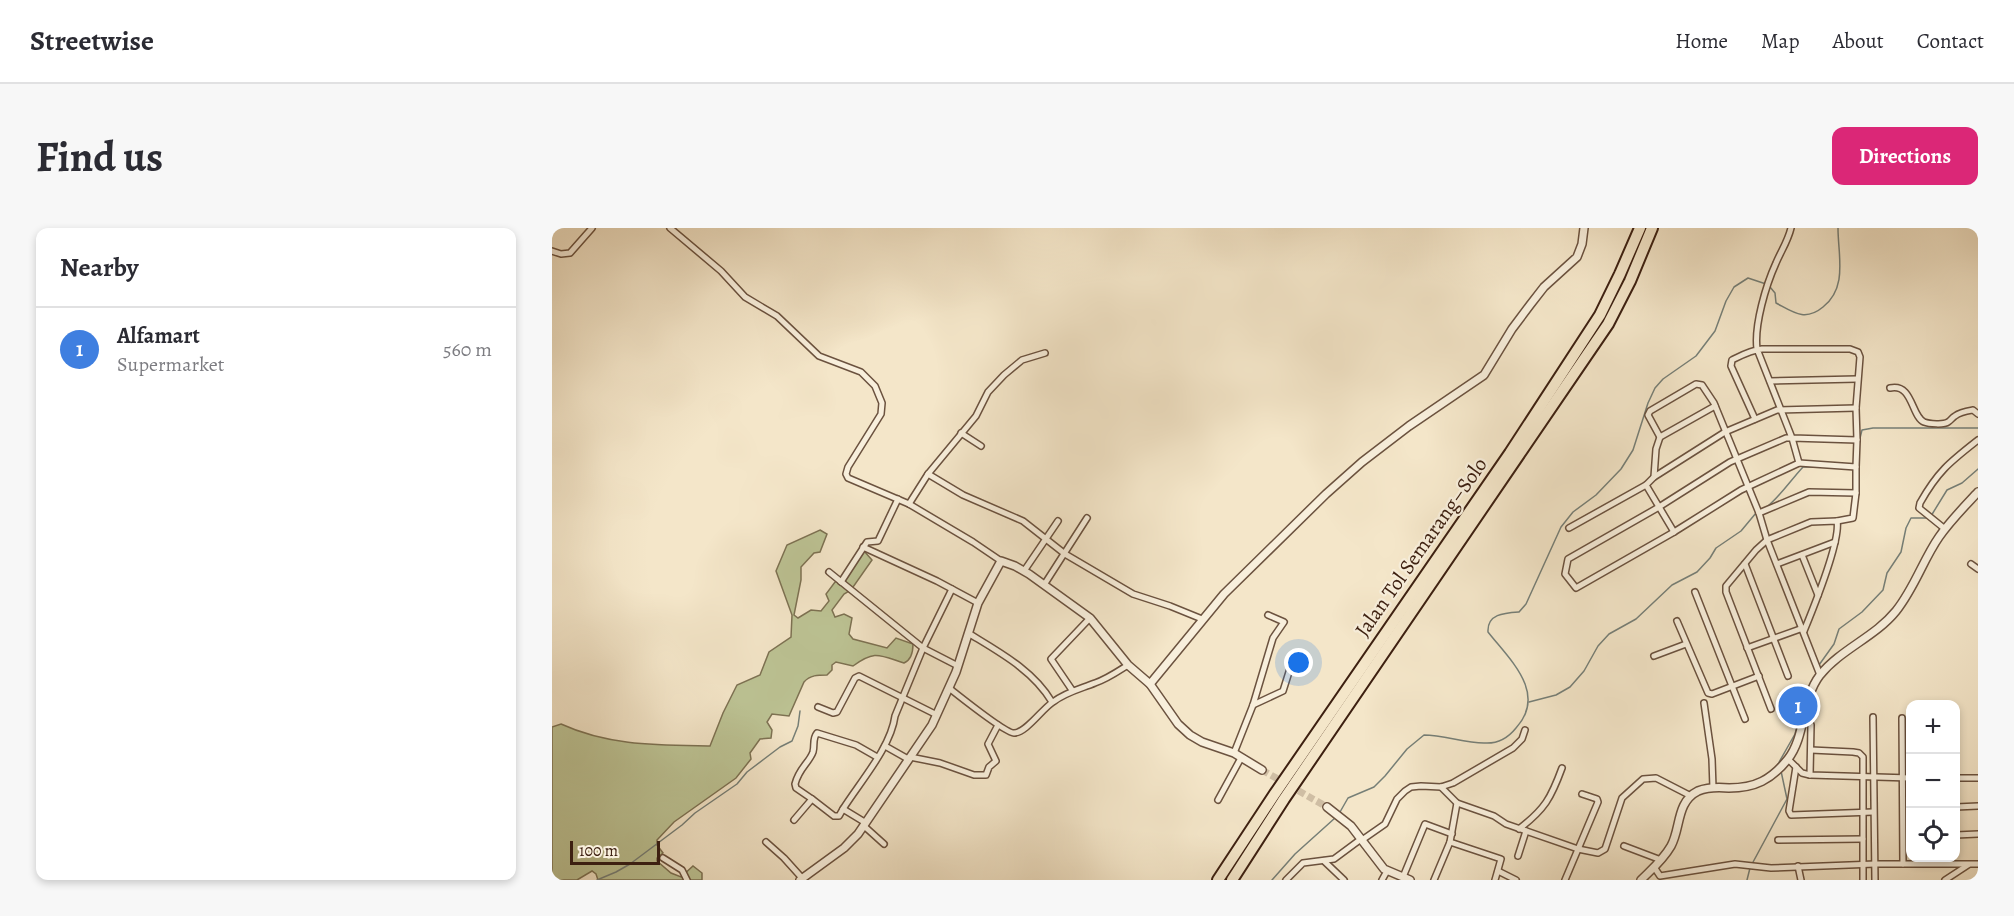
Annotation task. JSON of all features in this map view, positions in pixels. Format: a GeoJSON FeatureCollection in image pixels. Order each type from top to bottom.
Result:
{"type":"FeatureCollection","features":[{"type":"Feature","properties":{"kind":"highway","name":"Jalan Tol Semarang–Solo"},"geometry":{"type":"LineString","coordinates":[[1218,880],[1510,453],[1600,315],[1640,228]]}},
{"type":"Feature","properties":{"kind":"highway","name":"Jalan Tol Semarang–Solo"},"geometry":{"type":"LineString","coordinates":[[1232,880],[1284,799],[1608,324],[1630,281],[1652,228]]}},
{"type":"Feature","properties":{"kind":"street"},"geometry":{"type":"LineString","coordinates":[[552,250],[561,254],[570,253],[592,228]]}},
{"type":"Feature","properties":{"kind":"street"},"geometry":{"type":"LineString","coordinates":[[670,228],[709,260],[745,297],[777,316],[819,356],[857,370],[870,379],[882,403],[881,410],[874,427],[848,467],[846,476],[849,479],[909,504],[1044,585],[1090,618],[1128,665],[1149,684],[1183,730],[1202,742],[1234,753],[1262,770]]}},
{"type":"Feature","properties":{"kind":"street"},"geometry":{"type":"LineString","coordinates":[[1149,684],[1224,594],[1362,462],[1408,426],[1484,375],[1520,317],[1544,287],[1575,259],[1582,244],[1584,228]]}},
{"type":"Feature","properties":{"kind":"street"},"geometry":{"type":"LineString","coordinates":[[1791,228],[1776,262],[1756,333],[1757,349],[1792,438],[1799,463]]}},
{"type":"Feature","properties":{"kind":"street"},"geometry":{"type":"LineString","coordinates":[[1755,419],[1731,366],[1732,360],[1757,349],[1850,349],[1858,352],[1860,357],[1856,408],[1856,493],[1853,518],[1811,522],[1767,540],[1727,584],[1726,589],[1771,709]]}},
{"type":"Feature","properties":{"kind":"street"},"geometry":{"type":"LineString","coordinates":[[909,504],[928,474],[976,416],[988,392],[1022,360],[1045,353]]}},
{"type":"Feature","properties":{"kind":"street"},"geometry":{"type":"LineString","coordinates":[[1770,381],[1857,379]]}},
{"type":"Feature","properties":{"kind":"street"},"geometry":{"type":"LineString","coordinates":[[1660,437],[1648,415],[1649,412],[1696,384],[1704,387],[1715,406],[1759,513],[1767,540],[1820,675]]}},
{"type":"Feature","properties":{"kind":"street"},"geometry":{"type":"LineString","coordinates":[[1890,388],[1901,388],[1925,422],[1945,423],[1961,413],[1973,410],[1978,414]]}},
{"type":"Feature","properties":{"kind":"street"},"geometry":{"type":"LineString","coordinates":[[1654,477],[1656,449],[1660,437],[1715,406]]}},
{"type":"Feature","properties":{"kind":"street"},"geometry":{"type":"LineString","coordinates":[[1569,528],[1646,485],[1654,477],[1725,432],[1755,419],[1780,409],[1856,408]]}},
{"type":"Feature","properties":{"kind":"street"},"geometry":{"type":"LineString","coordinates":[[961,433],[981,446]]}},
{"type":"Feature","properties":{"kind":"street"},"geometry":{"type":"LineString","coordinates":[[1856,467],[1799,463],[1747,487],[1576,588],[1565,575],[1568,559],[1659,507],[1736,459],[1786,438],[1857,440]]}},
{"type":"Feature","properties":{"kind":"street"},"geometry":{"type":"LineString","coordinates":[[1945,529],[1918,508],[1924,494],[1942,469],[1954,457],[1978,440]]}},
{"type":"Feature","properties":{"kind":"street"},"geometry":{"type":"LineString","coordinates":[[928,474],[963,495],[1023,521],[1065,554],[1133,594],[1202,619]]}},
{"type":"Feature","properties":{"kind":"street"},"geometry":{"type":"LineString","coordinates":[[1646,485],[1674,532]]}},
{"type":"Feature","properties":{"kind":"street"},"geometry":{"type":"LineString","coordinates":[[1759,513],[1809,492],[1856,493]]}},
{"type":"Feature","properties":{"kind":"street"},"geometry":{"type":"LineString","coordinates":[[1641,880],[1661,860],[1675,838],[1684,803],[1691,796],[1698,791],[1713,788],[1753,786],[1767,779],[1785,762],[1795,745],[1813,686],[1820,675],[1848,649],[1882,625],[1896,610],[1945,529],[1978,492]]}},
{"type":"Feature","properties":{"kind":"street"},"geometry":{"type":"LineString","coordinates":[[841,582],[868,541],[879,540],[898,499]]}},
{"type":"Feature","properties":{"kind":"street"},"geometry":{"type":"LineString","coordinates":[[1044,585],[1087,518]]}},
{"type":"Feature","properties":{"kind":"street"},"geometry":{"type":"LineString","coordinates":[[1024,571],[1058,521]]}},
{"type":"Feature","properties":{"kind":"street"},"geometry":{"type":"LineString","coordinates":[[1747,648],[1803,629],[1818,596],[1835,542],[1838,531],[1837,521]]}},
{"type":"Feature","properties":{"kind":"street"},"geometry":{"type":"LineString","coordinates":[[1777,564],[1835,542]]}},
{"type":"Feature","properties":{"kind":"street"},"geometry":{"type":"LineString","coordinates":[[863,547],[978,603]]}},
{"type":"Feature","properties":{"kind":"street"},"geometry":{"type":"LineString","coordinates":[[1802,555],[1818,596]]}},
{"type":"Feature","properties":{"kind":"street"},"geometry":{"type":"LineString","coordinates":[[765,842],[784,858],[801,879],[844,848],[865,825],[937,715],[958,666],[978,603],[1001,561]]}},
{"type":"Feature","properties":{"kind":"street"},"geometry":{"type":"LineString","coordinates":[[1745,564],[1788,676]]}},
{"type":"Feature","properties":{"kind":"street"},"geometry":{"type":"LineString","coordinates":[[1971,564],[1978,569]]}},
{"type":"Feature","properties":{"kind":"street"},"geometry":{"type":"LineString","coordinates":[[829,572],[923,648],[958,666]]}},
{"type":"Feature","properties":{"kind":"street"},"geometry":{"type":"LineString","coordinates":[[878,757],[856,745],[817,733],[814,737],[813,753],[802,768],[795,784],[796,788],[834,816],[839,816],[843,809],[878,757],[885,746],[923,648],[952,589]]}},
{"type":"Feature","properties":{"kind":"street"},"geometry":{"type":"LineString","coordinates":[[1695,592],[1745,719]]}},
{"type":"Feature","properties":{"kind":"street"},"geometry":{"type":"LineString","coordinates":[[1234,753],[1253,705],[1273,638],[1284,622],[1268,615]]}},
{"type":"Feature","properties":{"kind":"street"},"geometry":{"type":"LineString","coordinates":[[1072,690],[1051,659],[1090,618]]}},
{"type":"Feature","properties":{"kind":"street"},"geometry":{"type":"LineString","coordinates":[[1677,621],[1708,693],[1712,694],[1759,676]]}},
{"type":"Feature","properties":{"kind":"street"},"geometry":{"type":"LineString","coordinates":[[968,633],[1025,671],[1042,687],[1052,702]]}},
{"type":"Feature","properties":{"kind":"street"},"geometry":{"type":"LineString","coordinates":[[1654,656],[1686,644]]}},
{"type":"Feature","properties":{"kind":"street"},"geometry":{"type":"LineString","coordinates":[[1253,705],[1283,691],[1294,656]]}},
{"type":"Feature","properties":{"kind":"street"},"geometry":{"type":"LineString","coordinates":[[949,688],[1009,733],[1015,734],[1022,731],[1052,702],[1072,690],[1107,678],[1128,665]]}},
{"type":"Feature","properties":{"kind":"street"},"geometry":{"type":"LineString","coordinates":[[818,707],[833,713],[837,712],[858,676],[937,715]]}},
{"type":"Feature","properties":{"kind":"street"},"geometry":{"type":"LineString","coordinates":[[1704,703],[1712,759],[1713,788]]}},
{"type":"Feature","properties":{"kind":"street"},"geometry":{"type":"LineString","coordinates":[[1805,710],[1811,725],[1810,775]]}},
{"type":"Feature","properties":{"kind":"street"},"geometry":{"type":"LineString","coordinates":[[1873,717],[1875,880]]}},
{"type":"Feature","properties":{"kind":"street"},"geometry":{"type":"LineString","coordinates":[[1902,718],[1903,864]]}},
{"type":"Feature","properties":{"kind":"street"},"geometry":{"type":"LineString","coordinates":[[885,746],[909,758],[940,763],[974,775],[986,775],[989,767],[996,761],[988,744],[998,725]]}},
{"type":"Feature","properties":{"kind":"street"},"geometry":{"type":"LineString","coordinates":[[1286,880],[1303,863],[1336,858],[1385,824],[1397,799],[1411,787],[1441,787],[1453,783],[1513,748],[1522,739],[1525,730]]}},
{"type":"Feature","properties":{"kind":"street"},"geometry":{"type":"LineString","coordinates":[[1811,750],[1859,753],[1863,758],[1863,880]]}},
{"type":"Feature","properties":{"kind":"street"},"geometry":{"type":"LineString","coordinates":[[1218,800],[1241,758]]}},
{"type":"Feature","properties":{"kind":"street"},"geometry":{"type":"LineString","coordinates":[[1785,762],[1802,773],[1810,775],[1906,778]]}},
{"type":"Feature","properties":{"kind":"street"},"geometry":{"type":"LineString","coordinates":[[1519,829],[1542,810],[1550,799],[1562,768]]}},
{"type":"Feature","properties":{"kind":"street"},"geometry":{"type":"LineString","coordinates":[[1796,768],[1789,811],[1791,815],[1873,812]]}},
{"type":"Feature","properties":{"kind":"street"},"geometry":{"type":"LineString","coordinates":[[1441,787],[1457,803],[1494,816],[1506,824],[1578,849],[1598,853],[1604,851],[1622,798],[1643,779],[1656,778],[1691,796]]}},
{"type":"Feature","properties":{"kind":"street"},"geometry":{"type":"LineString","coordinates":[[1960,778],[1978,778]]}},
{"type":"Feature","properties":{"kind":"street"},"geometry":{"type":"LineString","coordinates":[[1565,880],[1598,802],[1597,799],[1582,794]]}},
{"type":"Feature","properties":{"kind":"street"},"geometry":{"type":"LineString","coordinates":[[794,820],[812,799]]}},
{"type":"Feature","properties":{"kind":"street"},"geometry":{"type":"LineString","coordinates":[[1434,880],[1450,842],[1457,803]]}},
{"type":"Feature","properties":{"kind":"street"},"geometry":{"type":"LineString","coordinates":[[1960,807],[1978,806]]}},
{"type":"Feature","properties":{"kind":"street"},"geometry":{"type":"LineString","coordinates":[[1327,807],[1344,819],[1387,871],[1407,879],[1425,824],[1452,834]]}},
{"type":"Feature","properties":{"kind":"street"},"geometry":{"type":"LineString","coordinates":[[1902,808],[1906,808]]}},
{"type":"Feature","properties":{"kind":"street"},"geometry":{"type":"LineString","coordinates":[[843,809],[865,825],[884,844]]}},
{"type":"Feature","properties":{"kind":"street"},"geometry":{"type":"LineString","coordinates":[[1518,856],[1526,831]]}},
{"type":"Feature","properties":{"kind":"street"},"geometry":{"type":"LineString","coordinates":[[1960,835],[1978,834]]}},
{"type":"Feature","properties":{"kind":"street"},"geometry":{"type":"LineString","coordinates":[[1778,840],[1863,839]]}},
{"type":"Feature","properties":{"kind":"street"},"geometry":{"type":"LineString","coordinates":[[1450,842],[1501,859],[1495,880]]}},
{"type":"Feature","properties":{"kind":"street"},"geometry":{"type":"LineString","coordinates":[[1624,846],[1661,860]]}},
{"type":"Feature","properties":{"kind":"street"},"geometry":{"type":"LineString","coordinates":[[663,858],[682,870],[687,880]]}},
{"type":"Feature","properties":{"kind":"street"},"geometry":{"type":"LineString","coordinates":[[1324,861],[1344,880]]}},
{"type":"Feature","properties":{"kind":"street"},"geometry":{"type":"LineString","coordinates":[[1654,867],[1661,876],[1719,866],[1750,865],[1771,868],[1875,864],[1978,864]]}},
{"type":"Feature","properties":{"kind":"street"},"geometry":{"type":"LineString","coordinates":[[1945,880],[1968,865]]}},
{"type":"Feature","properties":{"kind":"street"},"geometry":{"type":"LineString","coordinates":[[1798,866],[1801,880]]}},
{"type":"Feature","properties":{"kind":"street"},"geometry":{"type":"LineString","coordinates":[[1382,880],[1387,871]]}},
{"type":"Feature","properties":{"kind":"street"},"geometry":{"type":"LineString","coordinates":[[1498,871],[1516,880]]}},
{"type":"Feature","properties":{"kind":"green space"},"geometry":{"type":"Polygon","coordinates":[[[820,530],[827,534],[820,552],[814,553],[801,567],[801,580],[794,615],[798,618],[811,610],[821,611],[829,601],[826,594],[835,582],[846,576],[864,551],[872,560],[851,590],[844,594],[832,610],[835,617],[844,614],[852,618],[849,634],[853,639],[887,648],[896,638],[913,644],[908,660],[904,663],[872,656],[853,666],[836,662],[827,675],[817,675],[804,682],[789,716],[772,714],[767,722],[772,730],[771,738],[760,739],[750,753],[751,759],[736,778],[674,822],[657,840],[657,845],[663,853],[657,861],[671,873],[681,877],[693,866],[702,873],[702,880],[598,880],[592,871],[577,880],[552,880],[552,727],[561,724],[597,737],[634,743],[710,746],[737,685],[760,675],[769,652],[791,637],[792,615],[776,571],[787,545],[820,530]]]}},
{"type":"Feature","properties":{"kind":"waterway"},"geometry":{"type":"LineString","coordinates":[[1770,287],[1775,293],[1776,303],[1799,314],[1817,312],[1823,307],[1831,299],[1839,281],[1838,228]]}},
{"type":"Feature","properties":{"kind":"waterway"},"geometry":{"type":"LineString","coordinates":[[1340,812],[1348,798],[1374,787],[1407,749],[1424,735],[1489,743],[1502,740],[1516,728],[1525,715],[1528,702],[1527,689],[1515,665],[1488,632],[1490,621],[1502,614],[1519,612],[1526,604],[1561,527],[1573,512],[1596,495],[1621,469],[1633,450],[1655,388],[1663,379],[1696,356],[1715,331],[1734,287],[1748,278],[1766,284]]}},
{"type":"Feature","properties":{"kind":"waterway"},"geometry":{"type":"LineString","coordinates":[[1860,438],[1862,430],[1873,428],[1978,428]]}},
{"type":"Feature","properties":{"kind":"waterway"},"geometry":{"type":"LineString","coordinates":[[1768,506],[1803,467],[1814,467]]}},
{"type":"Feature","properties":{"kind":"waterway"},"geometry":{"type":"LineString","coordinates":[[1931,516],[1947,490],[1962,483],[1978,469]]}},
{"type":"Feature","properties":{"kind":"waterway"},"geometry":{"type":"LineString","coordinates":[[1529,702],[1556,695],[1570,687],[1609,634],[1636,619],[1672,585],[1697,572],[1716,548],[1741,531],[1756,513]]}},
{"type":"Feature","properties":{"kind":"waterway"},"geometry":{"type":"LineString","coordinates":[[1819,665],[1834,644],[1839,629],[1862,612],[1883,590],[1887,573],[1901,552],[1906,528],[1911,518],[1927,518]]}},
{"type":"Feature","properties":{"kind":"waterway"},"geometry":{"type":"LineString","coordinates":[[597,880],[630,864],[695,813],[737,784],[747,772],[780,747],[792,741],[798,726],[800,711]]}},
{"type":"Feature","properties":{"kind":"waterway"},"geometry":{"type":"LineString","coordinates":[[1779,766],[1795,734],[1800,716]]}},
{"type":"Feature","properties":{"kind":"waterway"},"geometry":{"type":"LineString","coordinates":[[1752,864],[1787,799],[1781,771]]}},
{"type":"Feature","properties":{"kind":"waterway"},"geometry":{"type":"LineString","coordinates":[[1272,880],[1295,854],[1335,818]]}},
{"type":"Feature","properties":{"kind":"waterway"},"geometry":{"type":"LineString","coordinates":[[1747,880],[1750,868]]}},
{"type":"Feature","properties":{"kind":"tunnel"},"geometry":{"type":"LineString","coordinates":[[1262,770],[1327,807]]}},
{"type":"Feature","properties":{"kind":"place","name":"Alfamart"},"geometry":{"type":"Point","coordinates":[1798,706]}}]}
